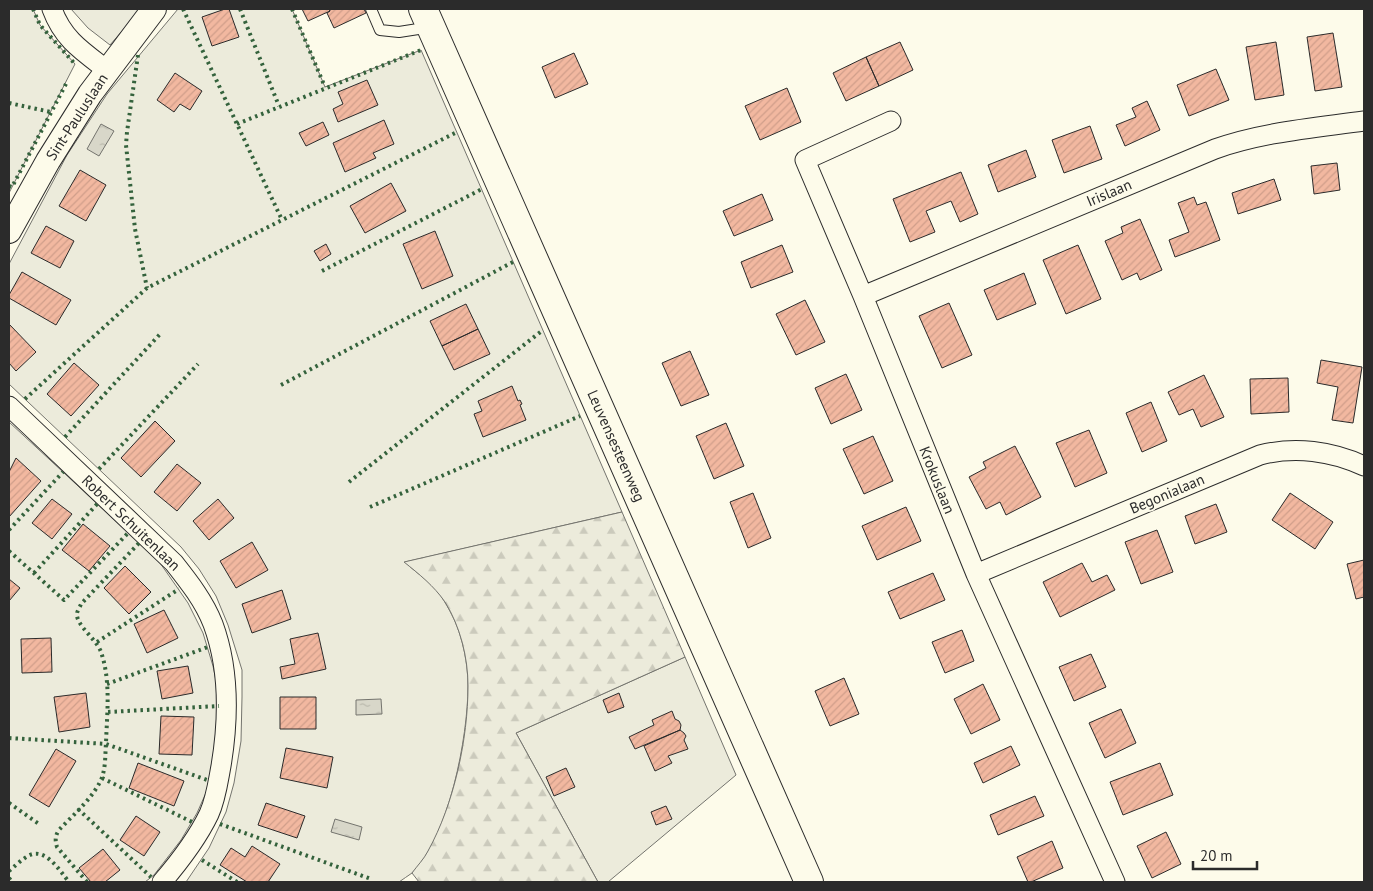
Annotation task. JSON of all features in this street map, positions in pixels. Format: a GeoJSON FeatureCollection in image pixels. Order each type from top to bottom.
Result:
{"type":"FeatureCollection","features":[{"type":"Feature","properties":{"kind":"main road","name":"Leuvensesteenweg"},"geometry":{"type":"LineString","coordinates":[[427,18],[809,882]]}},
{"type":"Feature","properties":{"kind":"street"},"geometry":{"type":"LineString","coordinates":[[52,9],[55,19],[71,42],[107,70]]}},
{"type":"Feature","properties":{"kind":"street","name":"Sint-Pauluslaan"},"geometry":{"type":"LineString","coordinates":[[9,231],[90,94],[154,9]]}},
{"type":"Feature","properties":{"kind":"street","name":"Krokuslaan"},"geometry":{"type":"LineString","coordinates":[[891,121],[805,160],[863,296],[976,574],[1115,882]]}},
{"type":"Feature","properties":{"kind":"street","name":"Irislaan"},"geometry":{"type":"LineString","coordinates":[[863,296],[1233,142],[1280,132],[1364,121]]}},
{"type":"Feature","properties":{"kind":"street","name":"Robert Schuitenlaan"},"geometry":{"type":"LineString","coordinates":[[9,406],[174,563],[190,583],[212,623],[226,673],[227,700],[225,744],[217,789],[210,812],[196,837],[162,882]]}},
{"type":"Feature","properties":{"kind":"street","name":"Begonialaan"},"geometry":{"type":"LineString","coordinates":[[976,574],[1260,456],[1279,451],[1306,451],[1336,456],[1364,466]]}},
{"type":"Feature","properties":{"kind":"lane"},"geometry":{"type":"LineString","coordinates":[[371,9],[380,30],[399,32],[427,18]]}},
{"type":"Feature","properties":{"kind":"green space"},"geometry":{"type":"Polygon","coordinates":[[[9,9],[33,9],[40,25],[75,64],[9,193],[9,9]]]}},
{"type":"Feature","properties":{"kind":"green space"},"geometry":{"type":"Polygon","coordinates":[[[71,9],[141,9],[110,45],[88,28],[71,9]]]}},
{"type":"Feature","properties":{"kind":"green space"},"geometry":{"type":"Polygon","coordinates":[[[178,9],[292,9],[325,87],[421,50],[622,512],[405,562],[435,588],[452,614],[464,652],[468,686],[460,758],[446,811],[425,857],[412,873],[399,882],[186,882],[209,848],[226,812],[234,783],[241,741],[242,670],[228,625],[216,596],[199,569],[181,547],[9,384],[9,264],[67,155],[107,94],[178,9]]]}},
{"type":"Feature","properties":{"kind":"green space"},"geometry":{"type":"Polygon","coordinates":[[[9,422],[158,560],[188,603],[203,633],[213,666],[218,690],[215,765],[209,786],[197,813],[181,840],[154,875],[145,882],[9,882],[9,422]]]}},
{"type":"Feature","properties":{"kind":"green space"},"geometry":{"type":"Polygon","coordinates":[[[622,512],[685,657],[516,733],[598,882],[419,882],[412,873],[426,854],[437,833],[458,771],[465,728],[468,675],[459,631],[445,602],[421,576],[404,562],[622,512]]]}},
{"type":"Feature","properties":{"kind":"green space"},"geometry":{"type":"Polygon","coordinates":[[[685,657],[736,775],[608,882],[598,882],[516,733],[685,657]]]}},
{"type":"Feature","properties":{"kind":"water"},"geometry":{"type":"Polygon","coordinates":[[[101,124],[114,131],[99,156],[87,149],[101,124]]]}},
{"type":"Feature","properties":{"kind":"water"},"geometry":{"type":"Polygon","coordinates":[[[381,699],[382,714],[356,715],[356,700],[381,699]]]}},
{"type":"Feature","properties":{"kind":"water"},"geometry":{"type":"Polygon","coordinates":[[[335,819],[362,827],[359,840],[331,832],[335,819]]]}},
{"type":"Feature","properties":{"kind":"building"},"geometry":{"type":"Polygon","coordinates":[[[229,9],[239,37],[212,46],[202,17],[229,9]]]}},
{"type":"Feature","properties":{"kind":"building"},"geometry":{"type":"Polygon","coordinates":[[[302,9],[329,9],[330,11],[308,21],[302,9]]]}},
{"type":"Feature","properties":{"kind":"building"},"geometry":{"type":"Polygon","coordinates":[[[329,9],[364,9],[366,13],[334,28],[327,13],[330,11],[329,9]]]}},
{"type":"Feature","properties":{"kind":"building"},"geometry":{"type":"Polygon","coordinates":[[[1333,33],[1342,87],[1315,91],[1307,37],[1333,33]]]}},
{"type":"Feature","properties":{"kind":"building"},"geometry":{"type":"Polygon","coordinates":[[[900,42],[913,70],[879,86],[866,57],[900,42]]]}},
{"type":"Feature","properties":{"kind":"building"},"geometry":{"type":"Polygon","coordinates":[[[1276,42],[1284,95],[1255,100],[1246,47],[1276,42]]]}},
{"type":"Feature","properties":{"kind":"building"},"geometry":{"type":"Polygon","coordinates":[[[574,53],[588,84],[555,98],[542,67],[574,53]]]}},
{"type":"Feature","properties":{"kind":"building"},"geometry":{"type":"Polygon","coordinates":[[[866,57],[879,86],[846,101],[833,73],[866,57]]]}},
{"type":"Feature","properties":{"kind":"building"},"geometry":{"type":"Polygon","coordinates":[[[1216,69],[1229,100],[1189,116],[1177,85],[1216,69]]]}},
{"type":"Feature","properties":{"kind":"building"},"geometry":{"type":"Polygon","coordinates":[[[175,73],[202,91],[190,110],[180,104],[174,112],[157,100],[175,73]]]}},
{"type":"Feature","properties":{"kind":"building"},"geometry":{"type":"Polygon","coordinates":[[[367,80],[378,105],[338,122],[333,109],[343,104],[338,92],[367,80]]]}},
{"type":"Feature","properties":{"kind":"building"},"geometry":{"type":"Polygon","coordinates":[[[787,88],[801,122],[760,140],[745,106],[787,88]]]}},
{"type":"Feature","properties":{"kind":"building"},"geometry":{"type":"Polygon","coordinates":[[[1147,101],[1160,130],[1125,146],[1116,125],[1136,117],[1132,108],[1147,101]]]}},
{"type":"Feature","properties":{"kind":"building"},"geometry":{"type":"Polygon","coordinates":[[[384,120],[394,144],[373,153],[376,158],[345,172],[333,143],[384,120]]]}},
{"type":"Feature","properties":{"kind":"building"},"geometry":{"type":"Polygon","coordinates":[[[323,122],[329,135],[306,146],[299,133],[323,122]]]}},
{"type":"Feature","properties":{"kind":"building"},"geometry":{"type":"Polygon","coordinates":[[[1090,126],[1102,159],[1064,173],[1052,140],[1090,126]]]}},
{"type":"Feature","properties":{"kind":"building"},"geometry":{"type":"Polygon","coordinates":[[[1026,150],[1036,177],[998,192],[988,165],[1026,150]]]}},
{"type":"Feature","properties":{"kind":"building"},"geometry":{"type":"Polygon","coordinates":[[[1337,163],[1340,190],[1314,194],[1311,166],[1337,163]]]}},
{"type":"Feature","properties":{"kind":"building"},"geometry":{"type":"Polygon","coordinates":[[[80,170],[106,185],[86,221],[59,206],[80,170]]]}},
{"type":"Feature","properties":{"kind":"building"},"geometry":{"type":"Polygon","coordinates":[[[961,172],[978,214],[960,222],[951,201],[926,211],[935,232],[910,242],[893,199],[961,172]]]}},
{"type":"Feature","properties":{"kind":"building"},"geometry":{"type":"Polygon","coordinates":[[[1274,179],[1281,200],[1238,214],[1232,193],[1274,179]]]}},
{"type":"Feature","properties":{"kind":"building"},"geometry":{"type":"Polygon","coordinates":[[[391,183],[406,211],[365,233],[350,206],[391,183]]]}},
{"type":"Feature","properties":{"kind":"building"},"geometry":{"type":"Polygon","coordinates":[[[762,194],[773,220],[734,236],[723,211],[762,194]]]}},
{"type":"Feature","properties":{"kind":"building"},"geometry":{"type":"Polygon","coordinates":[[[1194,197],[1197,205],[1206,202],[1220,240],[1175,257],[1169,240],[1189,232],[1178,203],[1194,197]]]}},
{"type":"Feature","properties":{"kind":"building"},"geometry":{"type":"Polygon","coordinates":[[[1140,219],[1162,270],[1140,280],[1137,273],[1122,280],[1105,241],[1123,233],[1121,227],[1140,219]]]}},
{"type":"Feature","properties":{"kind":"building"},"geometry":{"type":"Polygon","coordinates":[[[46,226],[74,241],[60,268],[31,253],[46,226]]]}},
{"type":"Feature","properties":{"kind":"building"},"geometry":{"type":"Polygon","coordinates":[[[435,231],[453,276],[422,289],[403,244],[435,231]]]}},
{"type":"Feature","properties":{"kind":"building"},"geometry":{"type":"Polygon","coordinates":[[[326,244],[331,254],[320,261],[314,251],[326,244]]]}},
{"type":"Feature","properties":{"kind":"building"},"geometry":{"type":"Polygon","coordinates":[[[782,245],[793,272],[751,288],[741,262],[782,245]]]}},
{"type":"Feature","properties":{"kind":"building"},"geometry":{"type":"Polygon","coordinates":[[[1078,245],[1101,299],[1066,314],[1043,260],[1078,245]]]}},
{"type":"Feature","properties":{"kind":"building"},"geometry":{"type":"Polygon","coordinates":[[[22,272],[71,300],[56,325],[9,298],[22,272]]]}},
{"type":"Feature","properties":{"kind":"building"},"geometry":{"type":"Polygon","coordinates":[[[1024,273],[1036,304],[997,320],[984,290],[1024,273]]]}},
{"type":"Feature","properties":{"kind":"building"},"geometry":{"type":"Polygon","coordinates":[[[805,300],[825,342],[796,355],[776,314],[805,300]]]}},
{"type":"Feature","properties":{"kind":"building"},"geometry":{"type":"Polygon","coordinates":[[[949,303],[972,355],[942,368],[919,316],[949,303]]]}},
{"type":"Feature","properties":{"kind":"building"},"geometry":{"type":"Polygon","coordinates":[[[466,304],[478,329],[442,346],[430,321],[466,304]]]}},
{"type":"Feature","properties":{"kind":"building"},"geometry":{"type":"Polygon","coordinates":[[[9,324],[36,352],[16,371],[9,363],[9,324]]]}},
{"type":"Feature","properties":{"kind":"building"},"geometry":{"type":"Polygon","coordinates":[[[478,329],[490,354],[454,370],[442,346],[478,329]]]}},
{"type":"Feature","properties":{"kind":"building"},"geometry":{"type":"Polygon","coordinates":[[[690,351],[709,395],[681,406],[662,363],[690,351]]]}},
{"type":"Feature","properties":{"kind":"building"},"geometry":{"type":"Polygon","coordinates":[[[1321,360],[1362,367],[1353,423],[1332,420],[1338,387],[1317,383],[1321,360]]]}},
{"type":"Feature","properties":{"kind":"building"},"geometry":{"type":"Polygon","coordinates":[[[74,363],[99,385],[71,416],[47,394],[74,363]]]}},
{"type":"Feature","properties":{"kind":"building"},"geometry":{"type":"Polygon","coordinates":[[[846,374],[862,410],[831,424],[815,388],[846,374]]]}},
{"type":"Feature","properties":{"kind":"building"},"geometry":{"type":"Polygon","coordinates":[[[1204,375],[1224,417],[1201,427],[1193,409],[1179,415],[1168,392],[1204,375]]]}},
{"type":"Feature","properties":{"kind":"building"},"geometry":{"type":"Polygon","coordinates":[[[1288,378],[1289,412],[1251,414],[1250,379],[1288,378]]]}},
{"type":"Feature","properties":{"kind":"building"},"geometry":{"type":"Polygon","coordinates":[[[512,386],[518,401],[520,400],[522,404],[520,405],[526,420],[483,437],[474,414],[482,411],[478,401],[512,386]]]}},
{"type":"Feature","properties":{"kind":"building"},"geometry":{"type":"Polygon","coordinates":[[[1151,402],[1167,441],[1142,452],[1126,413],[1151,402]]]}},
{"type":"Feature","properties":{"kind":"building"},"geometry":{"type":"Polygon","coordinates":[[[155,421],[175,441],[141,477],[121,458],[155,421]]]}},
{"type":"Feature","properties":{"kind":"building"},"geometry":{"type":"Polygon","coordinates":[[[726,423],[744,466],[714,479],[696,436],[726,423]]]}},
{"type":"Feature","properties":{"kind":"building"},"geometry":{"type":"Polygon","coordinates":[[[1089,430],[1107,473],[1075,487],[1056,443],[1089,430]]]}},
{"type":"Feature","properties":{"kind":"building"},"geometry":{"type":"Polygon","coordinates":[[[873,436],[893,481],[864,494],[843,449],[873,436]]]}},
{"type":"Feature","properties":{"kind":"building"},"geometry":{"type":"Polygon","coordinates":[[[1015,446],[1041,497],[1006,515],[1000,502],[986,509],[969,477],[986,468],[983,462],[1015,446]]]}},
{"type":"Feature","properties":{"kind":"building"},"geometry":{"type":"Polygon","coordinates":[[[16,458],[41,481],[9,517],[9,472],[16,458]]]}},
{"type":"Feature","properties":{"kind":"building"},"geometry":{"type":"Polygon","coordinates":[[[177,464],[201,483],[177,511],[154,492],[177,464]]]}},
{"type":"Feature","properties":{"kind":"building"},"geometry":{"type":"Polygon","coordinates":[[[753,493],[771,538],[748,548],[730,502],[753,493]]]}},
{"type":"Feature","properties":{"kind":"building"},"geometry":{"type":"Polygon","coordinates":[[[1290,493],[1333,522],[1315,549],[1272,520],[1290,493]]]}},
{"type":"Feature","properties":{"kind":"building"},"geometry":{"type":"Polygon","coordinates":[[[52,499],[72,514],[52,539],[32,523],[52,499]]]}},
{"type":"Feature","properties":{"kind":"building"},"geometry":{"type":"Polygon","coordinates":[[[218,499],[234,518],[209,540],[193,521],[218,499]]]}},
{"type":"Feature","properties":{"kind":"building"},"geometry":{"type":"Polygon","coordinates":[[[1216,504],[1227,532],[1195,544],[1185,516],[1216,504]]]}},
{"type":"Feature","properties":{"kind":"building"},"geometry":{"type":"Polygon","coordinates":[[[906,507],[921,541],[877,560],[862,526],[906,507]]]}},
{"type":"Feature","properties":{"kind":"building"},"geometry":{"type":"Polygon","coordinates":[[[83,524],[110,546],[89,571],[62,550],[83,524]]]}},
{"type":"Feature","properties":{"kind":"building"},"geometry":{"type":"Polygon","coordinates":[[[1157,530],[1173,572],[1141,584],[1125,542],[1157,530]]]}},
{"type":"Feature","properties":{"kind":"building"},"geometry":{"type":"Polygon","coordinates":[[[252,542],[268,570],[236,588],[220,561],[252,542]]]}},
{"type":"Feature","properties":{"kind":"building"},"geometry":{"type":"Polygon","coordinates":[[[1364,560],[1364,597],[1356,599],[1347,564],[1364,560]]]}},
{"type":"Feature","properties":{"kind":"building"},"geometry":{"type":"Polygon","coordinates":[[[1082,563],[1092,582],[1107,575],[1115,590],[1060,617],[1043,582],[1082,563]]]}},
{"type":"Feature","properties":{"kind":"building"},"geometry":{"type":"Polygon","coordinates":[[[125,566],[151,592],[129,614],[104,588],[125,566]]]}},
{"type":"Feature","properties":{"kind":"building"},"geometry":{"type":"Polygon","coordinates":[[[933,573],[945,600],[900,619],[888,592],[933,573]]]}},
{"type":"Feature","properties":{"kind":"building"},"geometry":{"type":"Polygon","coordinates":[[[9,579],[20,588],[9,601],[9,579]]]}},
{"type":"Feature","properties":{"kind":"building"},"geometry":{"type":"Polygon","coordinates":[[[282,590],[291,619],[252,633],[242,604],[282,590]]]}},
{"type":"Feature","properties":{"kind":"building"},"geometry":{"type":"Polygon","coordinates":[[[164,610],[178,638],[147,653],[134,624],[164,610]]]}},
{"type":"Feature","properties":{"kind":"building"},"geometry":{"type":"Polygon","coordinates":[[[962,630],[974,661],[945,673],[932,642],[962,630]]]}},
{"type":"Feature","properties":{"kind":"building"},"geometry":{"type":"Polygon","coordinates":[[[318,633],[326,669],[282,679],[280,667],[295,664],[290,639],[318,633]]]}},
{"type":"Feature","properties":{"kind":"building"},"geometry":{"type":"Polygon","coordinates":[[[51,638],[52,672],[22,673],[21,639],[51,638]]]}},
{"type":"Feature","properties":{"kind":"building"},"geometry":{"type":"Polygon","coordinates":[[[1091,654],[1106,687],[1074,701],[1059,667],[1091,654]]]}},
{"type":"Feature","properties":{"kind":"building"},"geometry":{"type":"Polygon","coordinates":[[[188,666],[193,693],[162,699],[157,671],[188,666]]]}},
{"type":"Feature","properties":{"kind":"building"},"geometry":{"type":"Polygon","coordinates":[[[844,678],[859,714],[830,726],[815,691],[844,678]]]}},
{"type":"Feature","properties":{"kind":"building"},"geometry":{"type":"Polygon","coordinates":[[[983,684],[1000,720],[971,734],[954,699],[983,684]]]}},
{"type":"Feature","properties":{"kind":"building"},"geometry":{"type":"Polygon","coordinates":[[[86,693],[90,727],[59,732],[54,697],[86,693]]]}},
{"type":"Feature","properties":{"kind":"building"},"geometry":{"type":"Polygon","coordinates":[[[619,693],[624,707],[608,713],[603,700],[619,693]]]}},
{"type":"Feature","properties":{"kind":"building"},"geometry":{"type":"Polygon","coordinates":[[[280,697],[316,697],[316,729],[280,729],[280,697]]]}},
{"type":"Feature","properties":{"kind":"building"},"geometry":{"type":"Polygon","coordinates":[[[1121,709],[1136,743],[1105,758],[1089,723],[1121,709]]]}},
{"type":"Feature","properties":{"kind":"building"},"geometry":{"type":"Polygon","coordinates":[[[672,711],[675,719],[681,725],[680,730],[635,749],[629,737],[654,725],[652,720],[672,711]]]}},
{"type":"Feature","properties":{"kind":"building"},"geometry":{"type":"Polygon","coordinates":[[[161,716],[194,717],[192,755],[159,754],[161,716]]]}},
{"type":"Feature","properties":{"kind":"building"},"geometry":{"type":"Polygon","coordinates":[[[680,730],[686,736],[684,740],[688,749],[668,756],[672,763],[655,771],[644,746],[680,730]]]}},
{"type":"Feature","properties":{"kind":"building"},"geometry":{"type":"Polygon","coordinates":[[[1011,746],[1020,765],[983,783],[974,763],[1011,746]]]}},
{"type":"Feature","properties":{"kind":"building"},"geometry":{"type":"Polygon","coordinates":[[[286,748],[333,757],[327,788],[280,778],[286,748]]]}},
{"type":"Feature","properties":{"kind":"building"},"geometry":{"type":"Polygon","coordinates":[[[56,749],[76,761],[49,807],[29,795],[56,749]]]}},
{"type":"Feature","properties":{"kind":"building"},"geometry":{"type":"Polygon","coordinates":[[[138,763],[184,781],[174,806],[129,788],[138,763]]]}},
{"type":"Feature","properties":{"kind":"building"},"geometry":{"type":"Polygon","coordinates":[[[1160,763],[1173,795],[1123,815],[1110,782],[1160,763]]]}},
{"type":"Feature","properties":{"kind":"building"},"geometry":{"type":"Polygon","coordinates":[[[566,768],[575,787],[554,796],[546,777],[566,768]]]}},
{"type":"Feature","properties":{"kind":"building"},"geometry":{"type":"Polygon","coordinates":[[[1035,796],[1044,816],[998,835],[990,815],[1035,796]]]}},
{"type":"Feature","properties":{"kind":"building"},"geometry":{"type":"Polygon","coordinates":[[[266,803],[305,816],[297,838],[258,825],[266,803]]]}},
{"type":"Feature","properties":{"kind":"building"},"geometry":{"type":"Polygon","coordinates":[[[666,806],[672,819],[656,825],[651,812],[666,806]]]}},
{"type":"Feature","properties":{"kind":"building"},"geometry":{"type":"Polygon","coordinates":[[[136,816],[160,832],[144,856],[120,840],[136,816]]]}},
{"type":"Feature","properties":{"kind":"building"},"geometry":{"type":"Polygon","coordinates":[[[1166,832],[1181,864],[1152,878],[1137,846],[1166,832]]]}},
{"type":"Feature","properties":{"kind":"building"},"geometry":{"type":"Polygon","coordinates":[[[1052,841],[1063,868],[1028,882],[1017,857],[1052,841]]]}},
{"type":"Feature","properties":{"kind":"building"},"geometry":{"type":"Polygon","coordinates":[[[252,846],[280,864],[268,882],[247,882],[220,865],[231,848],[245,857],[252,846]]]}},
{"type":"Feature","properties":{"kind":"building"},"geometry":{"type":"Polygon","coordinates":[[[103,849],[120,870],[105,882],[91,882],[79,868],[103,849]]]}},
{"type":"Feature","properties":{"kind":"hedge"},"geometry":{"type":"LineString","coordinates":[[33,9],[40,25],[75,64]]}},
{"type":"Feature","properties":{"kind":"hedge"},"geometry":{"type":"LineString","coordinates":[[183,9],[282,220]]}},
{"type":"Feature","properties":{"kind":"hedge"},"geometry":{"type":"LineString","coordinates":[[240,9],[279,106]]}},
{"type":"Feature","properties":{"kind":"hedge"},"geometry":{"type":"LineString","coordinates":[[292,9],[325,87]]}},
{"type":"Feature","properties":{"kind":"hedge"},"geometry":{"type":"LineString","coordinates":[[237,124],[421,50]]}},
{"type":"Feature","properties":{"kind":"hedge"},"geometry":{"type":"LineString","coordinates":[[138,55],[126,145],[135,229],[147,288]]}},
{"type":"Feature","properties":{"kind":"hedge"},"geometry":{"type":"LineString","coordinates":[[9,186],[12,187],[67,82]]}},
{"type":"Feature","properties":{"kind":"hedge"},"geometry":{"type":"LineString","coordinates":[[9,103],[51,112]]}},
{"type":"Feature","properties":{"kind":"hedge"},"geometry":{"type":"LineString","coordinates":[[25,399],[147,288],[457,132]]}},
{"type":"Feature","properties":{"kind":"hedge"},"geometry":{"type":"LineString","coordinates":[[322,271],[482,189]]}},
{"type":"Feature","properties":{"kind":"hedge"},"geometry":{"type":"LineString","coordinates":[[281,385],[513,262]]}},
{"type":"Feature","properties":{"kind":"hedge"},"geometry":{"type":"LineString","coordinates":[[349,482],[543,330]]}},
{"type":"Feature","properties":{"kind":"hedge"},"geometry":{"type":"LineString","coordinates":[[65,437],[162,332]]}},
{"type":"Feature","properties":{"kind":"hedge"},"geometry":{"type":"LineString","coordinates":[[99,469],[198,364]]}},
{"type":"Feature","properties":{"kind":"hedge"},"geometry":{"type":"LineString","coordinates":[[370,507],[580,416]]}},
{"type":"Feature","properties":{"kind":"hedge"},"geometry":{"type":"LineString","coordinates":[[9,530],[63,472]]}},
{"type":"Feature","properties":{"kind":"hedge"},"geometry":{"type":"LineString","coordinates":[[34,573],[98,503]]}},
{"type":"Feature","properties":{"kind":"hedge"},"geometry":{"type":"LineString","coordinates":[[9,551],[64,600],[129,532]]}},
{"type":"Feature","properties":{"kind":"hedge"},"geometry":{"type":"LineString","coordinates":[[87,882],[57,847],[56,840],[59,830],[93,794],[103,775],[105,761],[108,697],[104,663],[99,647],[80,623],[77,613],[81,604],[140,542]]}},
{"type":"Feature","properties":{"kind":"hedge"},"geometry":{"type":"LineString","coordinates":[[97,642],[179,589]]}},
{"type":"Feature","properties":{"kind":"hedge"},"geometry":{"type":"LineString","coordinates":[[107,684],[208,647]]}},
{"type":"Feature","properties":{"kind":"hedge"},"geometry":{"type":"LineString","coordinates":[[108,712],[219,706]]}},
{"type":"Feature","properties":{"kind":"hedge"},"geometry":{"type":"LineString","coordinates":[[9,738],[106,744],[210,781]]}},
{"type":"Feature","properties":{"kind":"hedge"},"geometry":{"type":"LineString","coordinates":[[102,778],[192,822]]}},
{"type":"Feature","properties":{"kind":"hedge"},"geometry":{"type":"LineString","coordinates":[[9,803],[39,824]]}},
{"type":"Feature","properties":{"kind":"hedge"},"geometry":{"type":"LineString","coordinates":[[78,809],[151,877]]}},
{"type":"Feature","properties":{"kind":"hedge"},"geometry":{"type":"LineString","coordinates":[[220,824],[371,879]]}},
{"type":"Feature","properties":{"kind":"hedge"},"geometry":{"type":"LineString","coordinates":[[9,871],[28,856],[40,854],[57,866],[69,882]]}},
{"type":"Feature","properties":{"kind":"hedge"},"geometry":{"type":"LineString","coordinates":[[202,860],[237,882]]}},
{"type":"Feature","properties":{"kind":"hedge"},"geometry":{"type":"LineString","coordinates":[[9,878],[12,882]]}}]}
